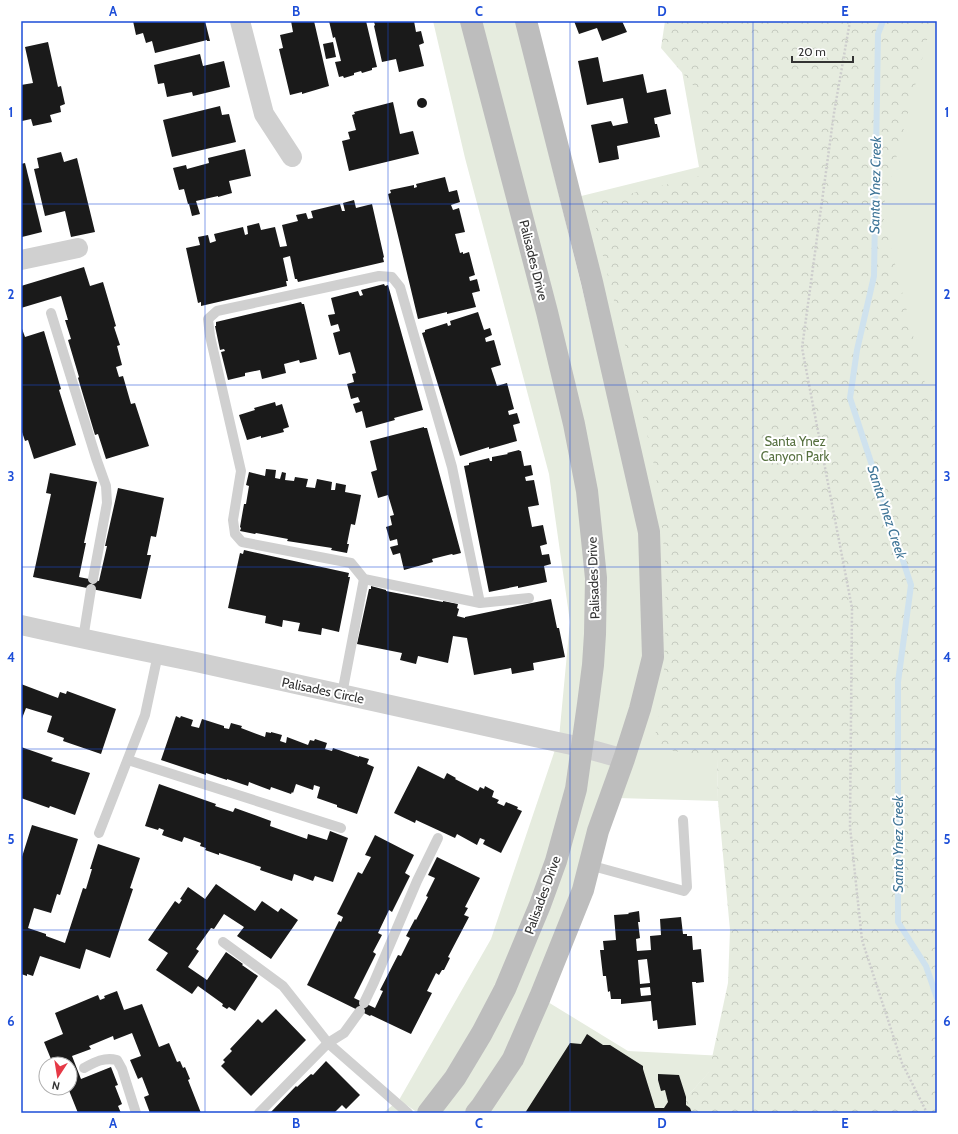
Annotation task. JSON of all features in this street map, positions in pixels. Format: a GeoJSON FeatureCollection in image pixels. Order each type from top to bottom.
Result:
{"type":"FeatureCollection","features":[{"type":"Feature","properties":{"kind":"street"},"geometry":{"type":"LineString","coordinates":[[240,21],[264,114],[292,157]]}},
{"type":"Feature","properties":{"kind":"street","name":"Palisades Drive"},"geometry":{"type":"LineString","coordinates":[[428,1113],[455,1078],[482,1033],[505,989],[540,905],[556,861],[576,789],[592,673],[595,634],[596,578],[587,491],[574,424],[547,312],[471,21]]}},
{"type":"Feature","properties":{"kind":"street"},"geometry":{"type":"LineString","coordinates":[[476,1113],[513,1059],[540,997],[583,890],[598,831],[624,760],[640,710],[653,657],[649,532],[592,282],[526,21]]}},
{"type":"Feature","properties":{"kind":"street"},"geometry":{"type":"LineString","coordinates":[[21,260],[78,248]]}},
{"type":"Feature","properties":{"kind":"street","name":"Palisades Circle"},"geometry":{"type":"LineString","coordinates":[[21,625],[581,747],[624,760]]}},
{"type":"Feature","properties":{"kind":"lane"},"geometry":{"type":"LineString","coordinates":[[480,603],[452,467],[400,287],[392,277],[379,276],[217,312],[208,319],[210,336],[241,471],[233,520],[235,534],[242,542],[351,563],[364,579],[480,603],[529,598]]}},
{"type":"Feature","properties":{"kind":"lane"},"geometry":{"type":"LineString","coordinates":[[51,313],[106,486],[107,503],[83,639]]}},
{"type":"Feature","properties":{"kind":"lane"},"geometry":{"type":"LineString","coordinates":[[342,694],[364,579]]}},
{"type":"Feature","properties":{"kind":"lane"},"geometry":{"type":"LineString","coordinates":[[99,833],[145,715],[158,654]]}},
{"type":"Feature","properties":{"kind":"lane"},"geometry":{"type":"LineString","coordinates":[[128,760],[342,828]]}},
{"type":"Feature","properties":{"kind":"lane"},"geometry":{"type":"LineString","coordinates":[[589,865],[684,891],[686,887],[682,820]]}},
{"type":"Feature","properties":{"kind":"lane"},"geometry":{"type":"LineString","coordinates":[[259,1113],[328,1043],[344,1033],[362,1007],[417,881],[438,838]]}},
{"type":"Feature","properties":{"kind":"lane"},"geometry":{"type":"LineString","coordinates":[[223,942],[283,986],[328,1043],[408,1113]]}},
{"type":"Feature","properties":{"kind":"lane"},"geometry":{"type":"LineString","coordinates":[[84,1068],[100,1060],[111,1058],[117,1060],[122,1068],[136,1113]]}},
{"type":"Feature","properties":{"kind":"path"},"geometry":{"type":"LineString","coordinates":[[850,21],[834,113],[802,348],[852,608],[850,827],[862,940],[902,1063],[927,1113]]}},
{"type":"Feature","properties":{"kind":"green space"},"geometry":{"type":"Polygon","coordinates":[[[433,21],[516,21],[619,434],[561,201],[699,167],[673,21],[937,21],[937,722],[717,746],[718,801],[618,798],[543,999],[628,1051],[724,1056],[672,1113],[418,1113],[405,1104],[415,1113],[383,1113],[399,1100],[491,939],[559,738],[570,622],[549,474],[465,158],[433,21]]]}},
{"type":"Feature","properties":{"kind":"green space","name":"Santa Ynez Canyon Park"},"geometry":{"type":"Polygon","coordinates":[[[665,21],[932,21],[882,212],[937,431],[937,1113],[672,1113],[709,1072],[728,983],[730,930],[718,801],[717,759],[653,747],[659,715],[664,672],[666,571],[659,495],[652,454],[590,204],[700,176],[703,97],[661,48],[665,21]]]}},
{"type":"Feature","properties":{"kind":"building"},"geometry":{"type":"Polygon","coordinates":[[[133,21],[205,21],[210,41],[207,40],[155,53],[152,41],[146,43],[143,33],[136,35],[133,21]]]}},
{"type":"Feature","properties":{"kind":"building"},"geometry":{"type":"Polygon","coordinates":[[[291,21],[314,21],[329,86],[302,94],[302,92],[290,95],[279,49],[283,48],[280,35],[293,32],[291,21]]]}},
{"type":"Feature","properties":{"kind":"building"},"geometry":{"type":"Polygon","coordinates":[[[329,21],[366,21],[377,67],[362,73],[361,71],[354,73],[354,75],[344,78],[343,76],[339,77],[335,62],[341,61],[329,21]]]}},
{"type":"Feature","properties":{"kind":"building"},"geometry":{"type":"Polygon","coordinates":[[[414,21],[416,32],[421,31],[424,43],[419,45],[424,66],[399,72],[396,59],[382,62],[374,26],[374,22],[414,21]]]}},
{"type":"Feature","properties":{"kind":"building"},"geometry":{"type":"Polygon","coordinates":[[[574,21],[622,21],[627,32],[602,41],[597,28],[579,34],[574,21]]]}},
{"type":"Feature","properties":{"kind":"building"},"geometry":{"type":"Polygon","coordinates":[[[48,42],[58,87],[61,86],[65,104],[60,106],[61,112],[50,115],[52,122],[33,126],[31,119],[22,121],[21,117],[21,85],[33,83],[25,47],[48,42]]]}},
{"type":"Feature","properties":{"kind":"building"},"geometry":{"type":"Polygon","coordinates":[[[333,42],[336,57],[326,59],[323,44],[333,42]]]}},
{"type":"Feature","properties":{"kind":"building"},"geometry":{"type":"Polygon","coordinates":[[[200,54],[203,66],[224,61],[230,87],[193,96],[192,92],[167,97],[164,83],[158,84],[154,65],[200,54]]]}},
{"type":"Feature","properties":{"kind":"building"},"geometry":{"type":"Polygon","coordinates":[[[598,57],[603,82],[643,74],[647,93],[666,89],[671,114],[654,118],[660,137],[617,146],[619,159],[599,163],[591,125],[611,121],[613,126],[628,123],[623,98],[587,105],[578,61],[598,57]]]}},
{"type":"Feature","properties":{"kind":"building"},"geometry":{"type":"Polygon","coordinates":[[[420,98],[424,98],[426,99],[426,107],[420,108],[417,105],[417,101],[420,98]]]}},
{"type":"Feature","properties":{"kind":"building"},"geometry":{"type":"Polygon","coordinates":[[[393,102],[400,134],[413,131],[419,154],[349,171],[342,141],[350,139],[348,132],[356,130],[352,115],[355,114],[354,112],[393,102]]]}},
{"type":"Feature","properties":{"kind":"building"},"geometry":{"type":"Polygon","coordinates":[[[220,106],[222,115],[229,114],[236,142],[172,157],[163,120],[220,106]]]}},
{"type":"Feature","properties":{"kind":"building"},"geometry":{"type":"Polygon","coordinates":[[[245,149],[251,176],[229,181],[232,193],[196,201],[200,214],[192,216],[184,189],[179,190],[173,168],[186,165],[187,169],[209,163],[208,158],[245,149]]]}},
{"type":"Feature","properties":{"kind":"building"},"geometry":{"type":"Polygon","coordinates":[[[61,152],[64,162],[77,158],[95,232],[71,237],[65,211],[45,216],[34,169],[39,168],[37,158],[61,152]]]}},
{"type":"Feature","properties":{"kind":"building"},"geometry":{"type":"Polygon","coordinates":[[[25,163],[42,232],[22,237],[21,164],[25,163]]]}},
{"type":"Feature","properties":{"kind":"building"},"geometry":{"type":"Polygon","coordinates":[[[445,177],[449,192],[457,190],[460,202],[451,205],[453,210],[459,208],[465,232],[455,234],[460,253],[463,252],[463,254],[469,252],[475,275],[469,277],[470,281],[477,279],[480,291],[472,293],[476,307],[418,319],[388,194],[391,193],[390,190],[414,185],[414,188],[417,187],[416,184],[445,177]]]}},
{"type":"Feature","properties":{"kind":"building"},"geometry":{"type":"Polygon","coordinates":[[[354,200],[356,208],[372,204],[384,262],[298,282],[297,279],[295,279],[290,256],[283,258],[288,281],[286,281],[287,286],[201,306],[201,302],[198,303],[186,248],[200,245],[198,237],[208,235],[210,243],[216,241],[214,234],[243,227],[245,235],[248,234],[247,226],[259,223],[261,230],[275,227],[280,247],[287,246],[282,225],[298,221],[296,215],[306,213],[308,219],[313,218],[311,211],[340,204],[342,211],[345,211],[343,203],[354,200]]]}},
{"type":"Feature","properties":{"kind":"building"},"geometry":{"type":"Polygon","coordinates":[[[84,267],[90,286],[103,282],[120,345],[117,346],[122,365],[116,367],[119,377],[123,376],[131,404],[135,403],[149,446],[106,459],[98,434],[95,435],[78,378],[79,377],[68,340],[71,339],[65,320],[68,320],[61,296],[21,308],[21,286],[84,267]]]}},
{"type":"Feature","properties":{"kind":"building"},"geometry":{"type":"Polygon","coordinates":[[[384,284],[385,286],[388,285],[423,410],[366,428],[362,411],[356,413],[353,404],[360,402],[358,397],[351,399],[347,384],[354,382],[352,374],[356,373],[350,352],[339,355],[333,333],[340,331],[338,324],[331,326],[328,315],[335,314],[331,298],[358,291],[360,296],[363,295],[361,290],[384,284]]]}},
{"type":"Feature","properties":{"kind":"building"},"geometry":{"type":"Polygon","coordinates":[[[301,302],[304,304],[317,359],[300,363],[299,360],[284,364],[286,373],[262,379],[260,370],[245,373],[245,376],[228,380],[221,352],[225,351],[224,349],[220,350],[215,326],[216,322],[301,302]]]}},
{"type":"Feature","properties":{"kind":"building"},"geometry":{"type":"Polygon","coordinates":[[[478,312],[484,330],[490,328],[492,335],[485,338],[486,342],[494,340],[501,365],[491,368],[497,386],[507,383],[514,409],[508,411],[509,415],[517,413],[520,423],[513,425],[517,441],[489,449],[489,447],[460,456],[422,333],[425,332],[425,330],[447,323],[448,326],[451,325],[450,321],[478,312]]]}},
{"type":"Feature","properties":{"kind":"building"},"geometry":{"type":"Polygon","coordinates":[[[21,326],[25,337],[44,331],[61,389],[59,390],[76,445],[34,459],[28,440],[25,441],[21,429],[21,326]]]}},
{"type":"Feature","properties":{"kind":"building"},"geometry":{"type":"Polygon","coordinates":[[[275,402],[276,406],[282,404],[289,427],[283,429],[284,432],[247,440],[239,415],[255,410],[254,408],[275,402]]]}},
{"type":"Feature","properties":{"kind":"building"},"geometry":{"type":"Polygon","coordinates":[[[424,427],[427,428],[461,553],[432,559],[433,562],[404,570],[400,553],[393,555],[390,547],[398,545],[397,539],[390,541],[386,527],[392,525],[390,516],[394,515],[388,495],[378,498],[371,472],[377,470],[370,441],[424,427]]]}},
{"type":"Feature","properties":{"kind":"building"},"geometry":{"type":"Polygon","coordinates":[[[519,450],[521,451],[524,466],[531,465],[533,475],[525,477],[526,481],[534,480],[539,505],[528,507],[532,527],[543,525],[547,544],[540,546],[542,555],[549,554],[551,564],[544,566],[547,582],[489,592],[464,466],[469,465],[469,463],[489,458],[490,461],[492,461],[492,457],[519,450]]]}},
{"type":"Feature","properties":{"kind":"building"},"geometry":{"type":"Polygon","coordinates":[[[266,469],[276,470],[275,478],[280,479],[282,472],[286,473],[285,480],[294,481],[295,477],[308,479],[306,487],[315,488],[317,479],[332,482],[331,490],[335,490],[336,483],[346,485],[345,492],[361,495],[355,525],[351,524],[347,544],[349,544],[347,553],[331,550],[332,548],[287,541],[288,539],[240,531],[244,504],[246,504],[249,486],[246,485],[249,472],[265,476],[266,469]]]}},
{"type":"Feature","properties":{"kind":"building"},"geometry":{"type":"Polygon","coordinates":[[[50,473],[97,482],[84,543],[86,543],[79,577],[99,581],[118,488],[164,498],[156,537],[151,536],[147,555],[151,555],[141,599],[33,577],[51,494],[46,493],[50,473]]]}},
{"type":"Feature","properties":{"kind":"building"},"geometry":{"type":"Polygon","coordinates":[[[244,550],[349,573],[348,577],[350,577],[339,632],[322,628],[321,635],[298,631],[300,623],[283,620],[282,627],[265,623],[266,616],[228,608],[240,553],[243,554],[244,550]]]}},
{"type":"Feature","properties":{"kind":"building"},"geometry":{"type":"Polygon","coordinates":[[[371,586],[386,591],[458,604],[457,608],[459,609],[457,616],[465,618],[551,599],[565,657],[533,663],[534,670],[512,674],[511,668],[474,675],[467,638],[453,636],[448,663],[418,656],[416,664],[400,660],[402,653],[357,644],[369,589],[371,589],[371,586]]]}},
{"type":"Feature","properties":{"kind":"building"},"geometry":{"type":"Polygon","coordinates":[[[21,684],[58,698],[60,692],[66,694],[67,691],[116,709],[101,754],[63,741],[64,738],[47,732],[52,716],[26,708],[21,721],[21,684]]]}},
{"type":"Feature","properties":{"kind":"building"},"geometry":{"type":"Polygon","coordinates":[[[176,716],[193,720],[191,726],[199,728],[202,719],[229,729],[231,723],[242,726],[241,728],[265,737],[266,732],[271,732],[282,735],[280,741],[286,743],[287,737],[308,745],[310,740],[314,741],[315,739],[327,743],[325,749],[332,751],[333,748],[369,759],[367,764],[374,767],[357,814],[317,798],[320,787],[314,785],[313,790],[296,784],[293,793],[292,792],[291,794],[271,787],[270,790],[249,782],[248,786],[206,773],[206,775],[161,760],[176,716]]]}},
{"type":"Feature","properties":{"kind":"building"},"geometry":{"type":"Polygon","coordinates":[[[21,747],[53,758],[51,761],[90,773],[75,815],[21,798],[21,747]]]}},
{"type":"Feature","properties":{"kind":"building"},"geometry":{"type":"Polygon","coordinates":[[[418,766],[444,779],[447,773],[478,791],[480,787],[484,789],[485,786],[494,791],[492,797],[499,800],[497,803],[504,806],[506,802],[518,807],[517,809],[522,811],[501,853],[483,844],[485,840],[480,838],[477,845],[457,834],[455,838],[416,820],[415,823],[394,813],[418,766]]]}},
{"type":"Feature","properties":{"kind":"building"},"geometry":{"type":"Polygon","coordinates":[[[159,784],[216,804],[215,806],[233,812],[235,808],[271,821],[270,826],[307,839],[308,834],[327,840],[330,831],[348,838],[333,882],[315,876],[313,881],[294,874],[292,881],[260,870],[261,867],[205,850],[206,848],[200,846],[201,843],[184,837],[182,842],[162,835],[164,830],[159,828],[158,830],[145,826],[159,784]]]}},
{"type":"Feature","properties":{"kind":"building"},"geometry":{"type":"Polygon","coordinates":[[[32,825],[78,839],[60,895],[57,894],[51,913],[34,908],[28,928],[46,934],[46,936],[65,943],[83,888],[86,889],[92,869],[90,869],[98,844],[140,858],[130,888],[133,889],[110,958],[86,949],[80,969],[40,956],[33,976],[21,974],[21,860],[32,825]]]}},
{"type":"Feature","properties":{"kind":"building"},"geometry":{"type":"Polygon","coordinates":[[[375,835],[414,855],[405,873],[410,876],[392,912],[389,910],[378,933],[382,935],[373,952],[376,954],[354,998],[375,1008],[383,991],[380,990],[398,955],[401,956],[410,938],[406,936],[428,897],[426,896],[435,878],[428,875],[437,857],[480,878],[465,907],[468,908],[464,915],[469,917],[448,957],[450,958],[444,970],[442,970],[439,975],[436,973],[427,991],[432,993],[411,1034],[307,985],[339,921],[341,922],[343,917],[337,914],[358,872],[362,874],[371,857],[365,855],[375,835]]]}},
{"type":"Feature","properties":{"kind":"building"},"geometry":{"type":"Polygon","coordinates":[[[216,884],[255,911],[262,901],[278,912],[281,908],[298,920],[271,959],[237,936],[244,927],[224,914],[214,929],[211,928],[196,949],[199,951],[188,967],[207,980],[226,952],[258,976],[235,1011],[229,1007],[227,1009],[222,1006],[223,1004],[198,986],[192,994],[156,970],[168,953],[148,940],[175,901],[179,904],[182,900],[180,899],[188,887],[205,899],[216,884]]]}},
{"type":"Feature","properties":{"kind":"building"},"geometry":{"type":"Polygon","coordinates":[[[639,911],[640,922],[638,922],[640,938],[636,939],[637,951],[651,950],[650,936],[661,935],[660,919],[681,917],[683,934],[692,936],[693,950],[701,949],[704,982],[692,982],[696,1025],[658,1029],[657,1020],[653,1021],[651,1001],[621,1004],[621,999],[611,999],[610,991],[608,992],[606,976],[603,976],[600,950],[604,950],[603,941],[616,940],[614,915],[629,914],[628,913],[639,911]],[[647,959],[638,960],[640,984],[650,983],[647,959]],[[650,987],[640,988],[641,996],[651,995],[650,987]]]}},
{"type":"Feature","properties":{"kind":"building"},"geometry":{"type":"Polygon","coordinates":[[[117,991],[124,1010],[142,1004],[159,1047],[169,1043],[177,1062],[180,1061],[183,1068],[185,1067],[190,1079],[188,1080],[201,1113],[150,1113],[144,1097],[149,1095],[142,1077],[138,1079],[130,1060],[141,1056],[132,1033],[114,1040],[113,1036],[89,1046],[91,1049],[72,1056],[50,1056],[44,1042],[63,1034],[55,1013],[98,995],[100,1000],[105,998],[104,996],[117,991]]]}},
{"type":"Feature","properties":{"kind":"building"},"geometry":{"type":"Polygon","coordinates":[[[276,1009],[306,1040],[251,1096],[221,1066],[225,1062],[223,1060],[232,1051],[230,1049],[258,1019],[262,1023],[276,1009]]]}},
{"type":"Feature","properties":{"kind":"building"},"geometry":{"type":"Polygon","coordinates":[[[587,1034],[603,1045],[610,1045],[643,1066],[655,1108],[664,1108],[668,1102],[665,1090],[661,1091],[658,1074],[679,1075],[686,1097],[686,1105],[690,1108],[692,1113],[525,1113],[570,1043],[581,1044],[587,1034]]]}},
{"type":"Feature","properties":{"kind":"building"},"geometry":{"type":"Polygon","coordinates":[[[326,1061],[360,1095],[346,1109],[342,1105],[334,1113],[270,1113],[296,1086],[297,1087],[311,1074],[313,1075],[326,1061]]]}},
{"type":"Feature","properties":{"kind":"building"},"geometry":{"type":"Polygon","coordinates":[[[111,1067],[118,1085],[115,1086],[122,1104],[118,1106],[121,1113],[78,1113],[71,1096],[78,1096],[78,1071],[81,1079],[111,1067]]]}},
{"type":"Feature","properties":{"kind":"waterway","name":"Santa Ynez Creek"},"geometry":{"type":"LineString","coordinates":[[883,21],[878,34],[874,276],[857,350],[850,398],[911,585],[898,682],[898,922],[926,966],[937,998]]}}]}
